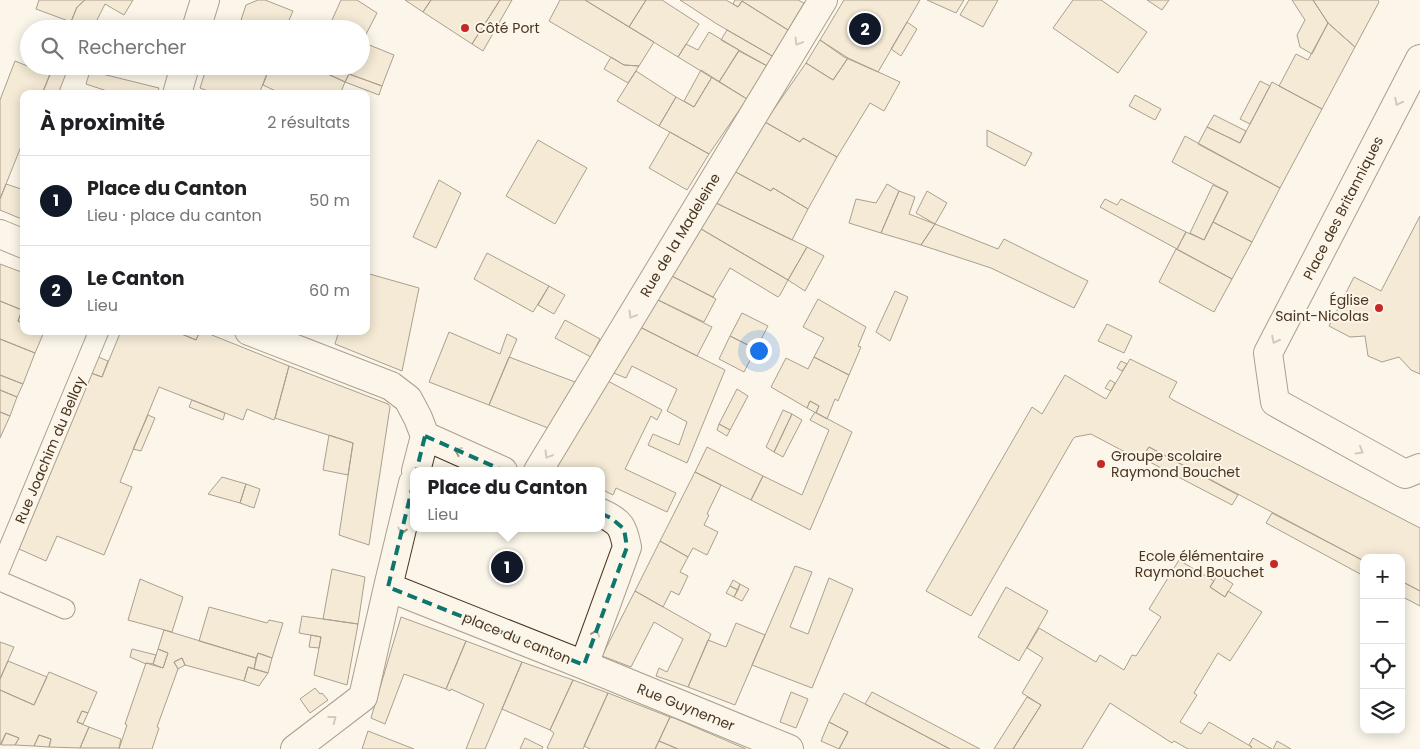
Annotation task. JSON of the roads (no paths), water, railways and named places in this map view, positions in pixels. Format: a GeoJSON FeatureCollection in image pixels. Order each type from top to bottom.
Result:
{"type":"FeatureCollection","features":[{"type":"Feature","properties":{"kind":"street"},"geometry":{"type":"LineString","coordinates":[[199,20],[205,0]]}},
{"type":"Feature","properties":{"kind":"street","name":"Rue de la Madeleine"},"geometry":{"type":"LineString","coordinates":[[540,467],[823,0]]}},
{"type":"Feature","properties":{"kind":"street","name":"Place des Britanniques"},"geometry":{"type":"LineString","coordinates":[[1420,59],[1268,353],[1275,402],[1405,474],[1420,468]]}},
{"type":"Feature","properties":{"kind":"street"},"geometry":{"type":"LineString","coordinates":[[178,90],[182,75]]}},
{"type":"Feature","properties":{"kind":"street"},"geometry":{"type":"LineString","coordinates":[[0,234],[20,242]]}},
{"type":"Feature","properties":{"kind":"street"},"geometry":{"type":"LineString","coordinates":[[259,335],[390,386],[408,399],[425,436],[417,467]]}},
{"type":"Feature","properties":{"kind":"street"},"geometry":{"type":"LineString","coordinates":[[425,436],[494,467]]}},
{"type":"Feature","properties":{"kind":"street"},"geometry":{"type":"LineString","coordinates":[[295,749],[363,697],[410,496]]}},
{"type":"Feature","properties":{"kind":"street","name":"place du canton"},"geometry":{"type":"LineString","coordinates":[[388,586],[584,665],[627,547],[624,529],[605,515]]}},
{"type":"Feature","properties":{"kind":"street","name":"Rue Guynemer"},"geometry":{"type":"LineString","coordinates":[[584,665],[789,749]]}},
{"type":"Feature","properties":{"kind":"lane","name":"Rue Joachim du Bellay"},"geometry":{"type":"LineString","coordinates":[[0,570],[97,335]]}},
{"type":"Feature","properties":{"kind":"lane"},"geometry":{"type":"LineString","coordinates":[[0,581],[65,609]]}},
{"type":"Feature","properties":{"kind":"place","name":"Côté Port"},"geometry":{"type":"Point","coordinates":[465,28]}},
{"type":"Feature","properties":{"kind":"place","name":"Le Canton"},"geometry":{"type":"Point","coordinates":[865,29]}},
{"type":"Feature","properties":{"kind":"place","name":"Église Saint-Nicolas"},"geometry":{"type":"Point","coordinates":[1379,308]}},
{"type":"Feature","properties":{"kind":"place","name":"Groupe scolaire Raymond Bouchet"},"geometry":{"type":"Point","coordinates":[1101,464]}},
{"type":"Feature","properties":{"kind":"place","name":"Ecole élémentaire Raymond Bouchet"},"geometry":{"type":"Point","coordinates":[1274,564]}},
{"type":"Feature","properties":{"kind":"place","name":"Place du Canton"},"geometry":{"type":"Point","coordinates":[507,567]}}]}
